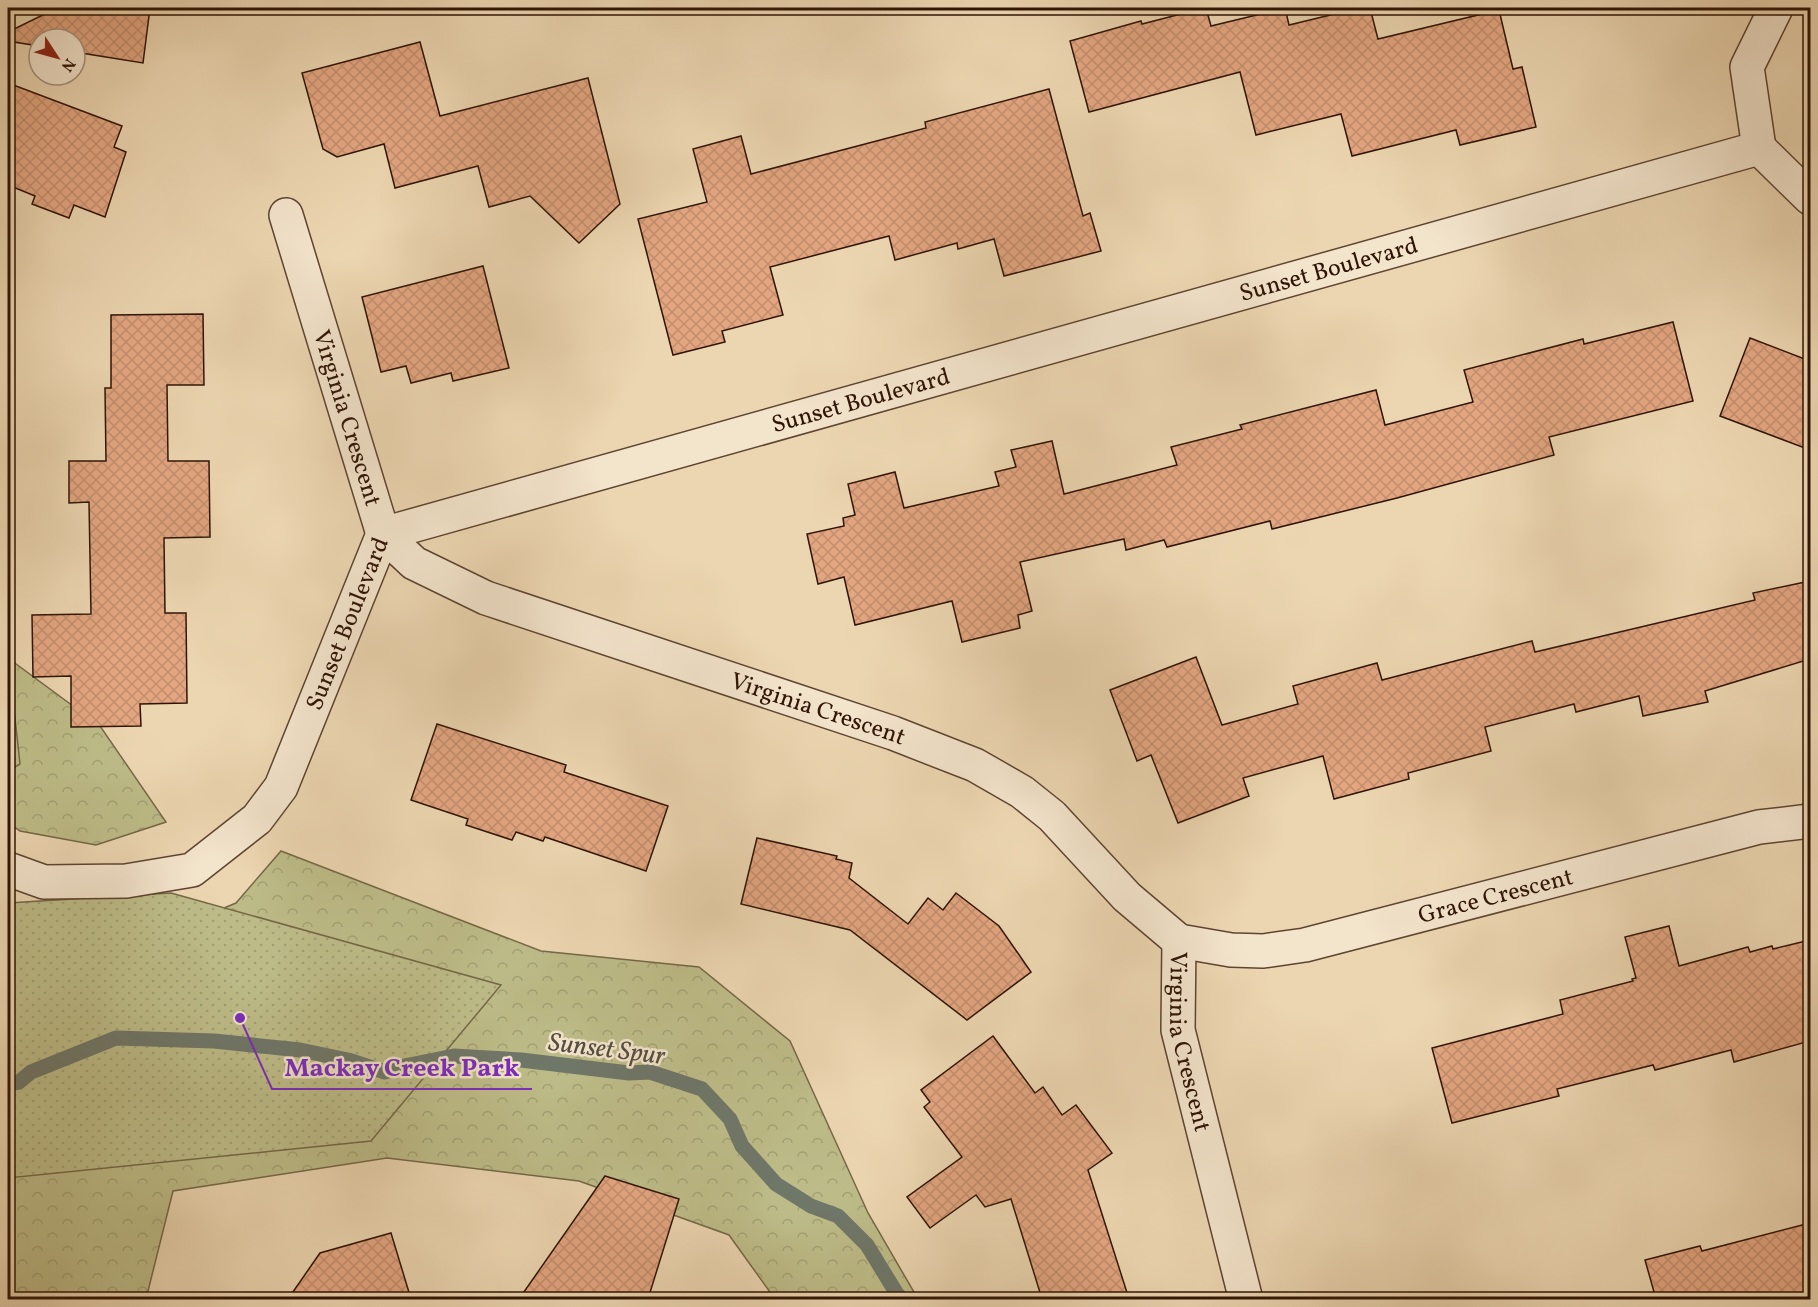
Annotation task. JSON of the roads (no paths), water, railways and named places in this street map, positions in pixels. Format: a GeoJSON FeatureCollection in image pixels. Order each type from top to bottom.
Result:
{"type":"FeatureCollection","features":[{"type":"Feature","properties":{"kind":"street"},"geometry":{"type":"LineString","coordinates":[[1776,8],[1747,67],[1759,148],[1810,198]]}},
{"type":"Feature","properties":{"kind":"street","name":"Sunset Boulevard"},"geometry":{"type":"LineString","coordinates":[[8,868],[44,882],[126,881],[192,870],[256,819],[281,787],[383,534],[1759,148]]}},
{"type":"Feature","properties":{"kind":"street","name":"Virginia Crescent"},"geometry":{"type":"LineString","coordinates":[[286,215],[383,534],[414,563],[486,598],[893,733],[975,765],[1022,792],[1052,816],[1127,897],[1179,941],[1178,1030],[1246,1299]]}},
{"type":"Feature","properties":{"kind":"street","name":"Grace Crescent"},"geometry":{"type":"LineString","coordinates":[[1179,941],[1231,950],[1263,951],[1305,945],[1759,827],[1810,821]]}},
{"type":"Feature","properties":{"kind":"waterway","name":"Sunset Spur"},"geometry":{"type":"LineString","coordinates":[[8,1084],[19,1082],[31,1072],[116,1038],[214,1041],[300,1050],[348,1060],[385,1072],[454,1056],[521,1060],[629,1073],[650,1072],[702,1089],[730,1119],[742,1146],[776,1184],[811,1206],[838,1216],[867,1245],[903,1300]]}},
{"type":"Feature","properties":{"kind":"place","name":"Mackay Creek Park"},"geometry":{"type":"Point","coordinates":[240,1018]}}]}
